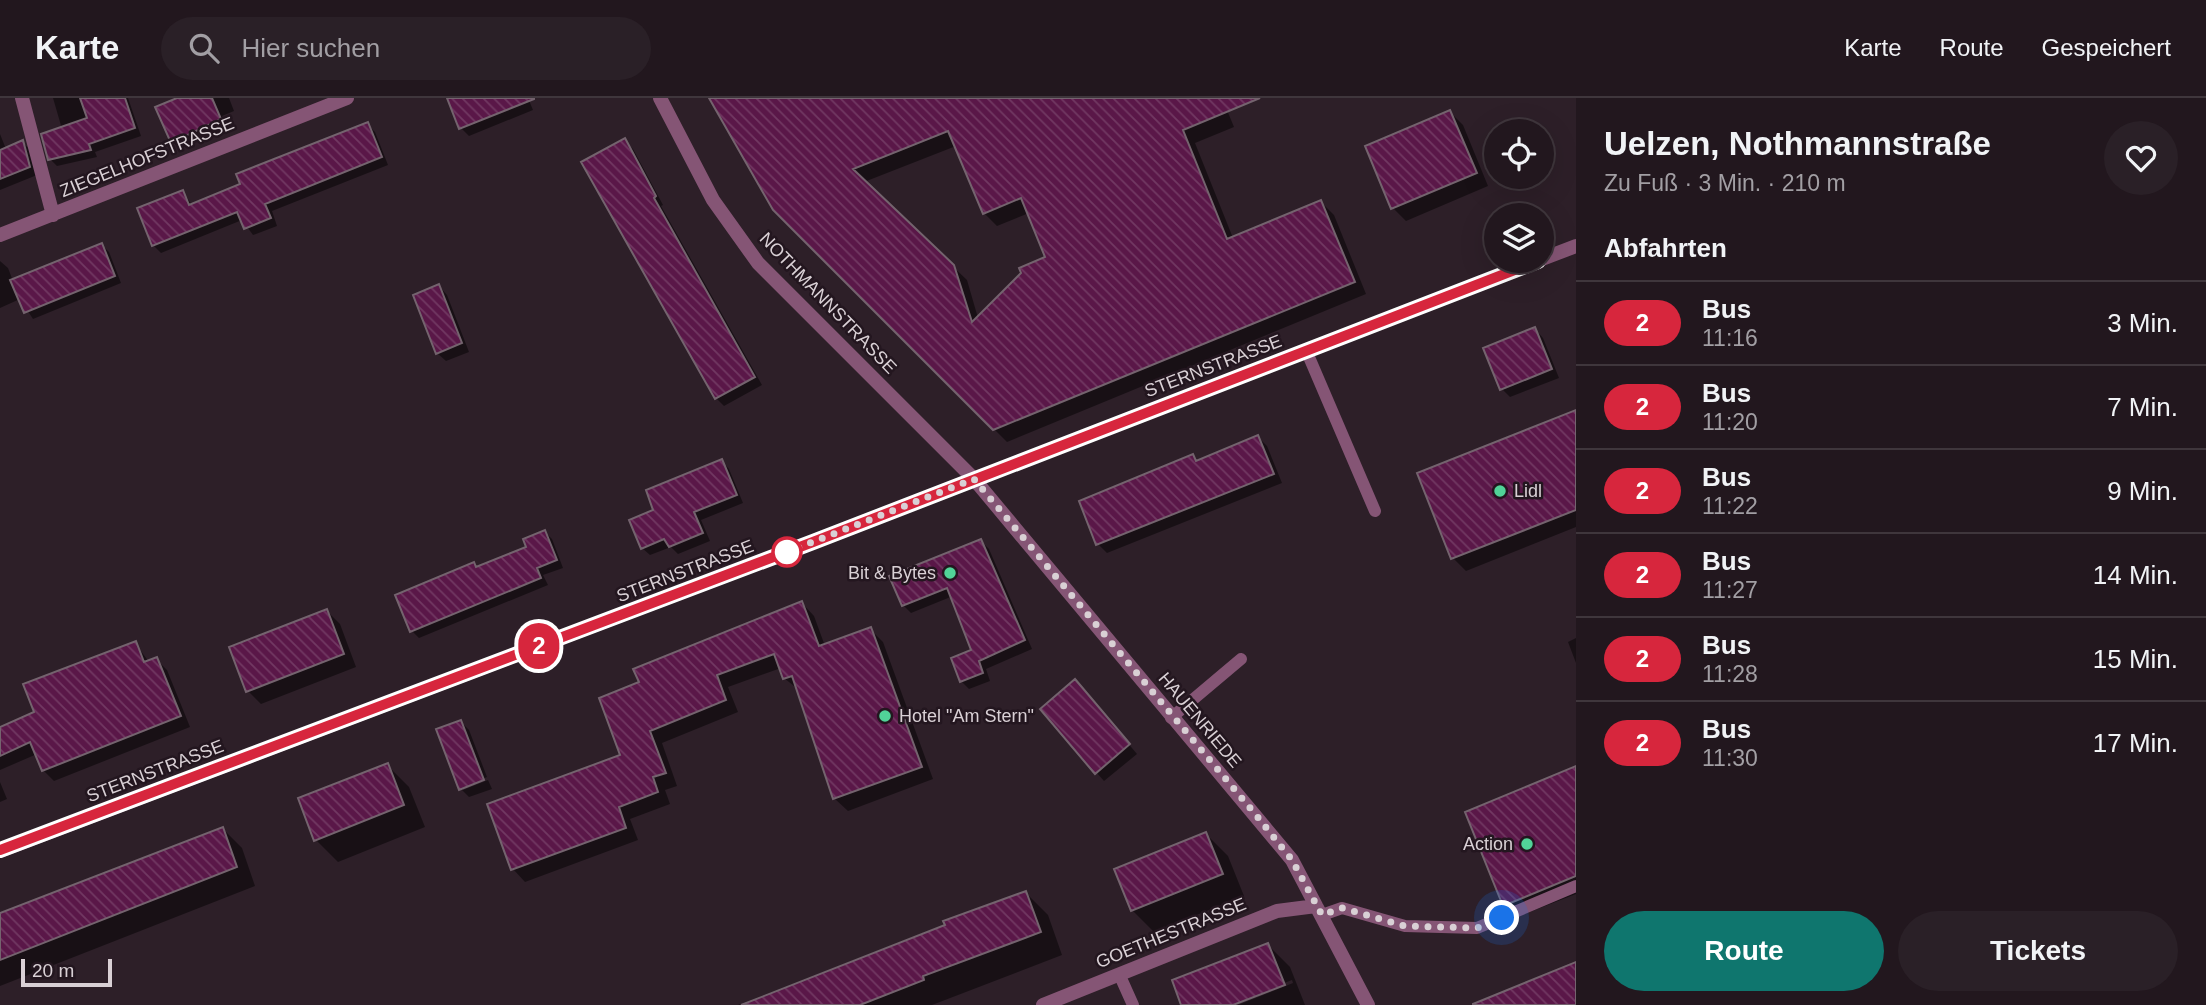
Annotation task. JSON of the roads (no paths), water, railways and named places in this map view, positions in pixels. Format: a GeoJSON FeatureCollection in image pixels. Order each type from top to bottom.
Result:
{"type":"FeatureCollection","features":[{"type":"Feature","properties":{"kind":"street"},"geometry":{"type":"LineString","coordinates":[[22,98],[53,215]]}},
{"type":"Feature","properties":{"kind":"street","name":"ZIEGELHOFSTRASSE"},"geometry":{"type":"LineString","coordinates":[[0,234],[346,98]]}},
{"type":"Feature","properties":{"kind":"street","name":"NOTHMANNSTRASSE"},"geometry":{"type":"LineString","coordinates":[[660,98],[713,200],[758,263],[974,479]]}},
{"type":"Feature","properties":{"kind":"street","name":"STERNSTRASSE"},"geometry":{"type":"LineString","coordinates":[[1554,255],[1576,246]]}},
{"type":"Feature","properties":{"kind":"street","name":"STERNSTRASSE"},"geometry":{"type":"LineString","coordinates":[[0,850],[1506,273]]}},
{"type":"Feature","properties":{"kind":"street","name":"HAUENRIEDE"},"geometry":{"type":"LineString","coordinates":[[974,479],[1292,860],[1368,1005]]}},
{"type":"Feature","properties":{"kind":"street","name":"GOETHESTRASSE"},"geometry":{"type":"LineString","coordinates":[[1043,1005],[1277,911],[1319,911]]}},
{"type":"Feature","properties":{"kind":"lane"},"geometry":{"type":"LineString","coordinates":[[1306,350],[1375,512]]}},
{"type":"Feature","properties":{"kind":"lane"},"geometry":{"type":"LineString","coordinates":[[1171,718],[1241,659]]}},
{"type":"Feature","properties":{"kind":"lane"},"geometry":{"type":"LineString","coordinates":[[1319,911],[1342,908],[1405,926],[1477,928],[1576,886]]}},
{"type":"Feature","properties":{"kind":"lane"},"geometry":{"type":"LineString","coordinates":[[1120,976],[1133,1005]]}},
{"type":"Feature","properties":{"kind":"place","name":"Lidl"},"geometry":{"type":"Point","coordinates":[1500,491]}},
{"type":"Feature","properties":{"kind":"place","name":"Bit & Bytes"},"geometry":{"type":"Point","coordinates":[950,573]}},
{"type":"Feature","properties":{"kind":"place","name":"Hotel \"Am Stern\""},"geometry":{"type":"Point","coordinates":[885,716]}},
{"type":"Feature","properties":{"kind":"place","name":"Action"},"geometry":{"type":"Point","coordinates":[1527,844]}}]}
